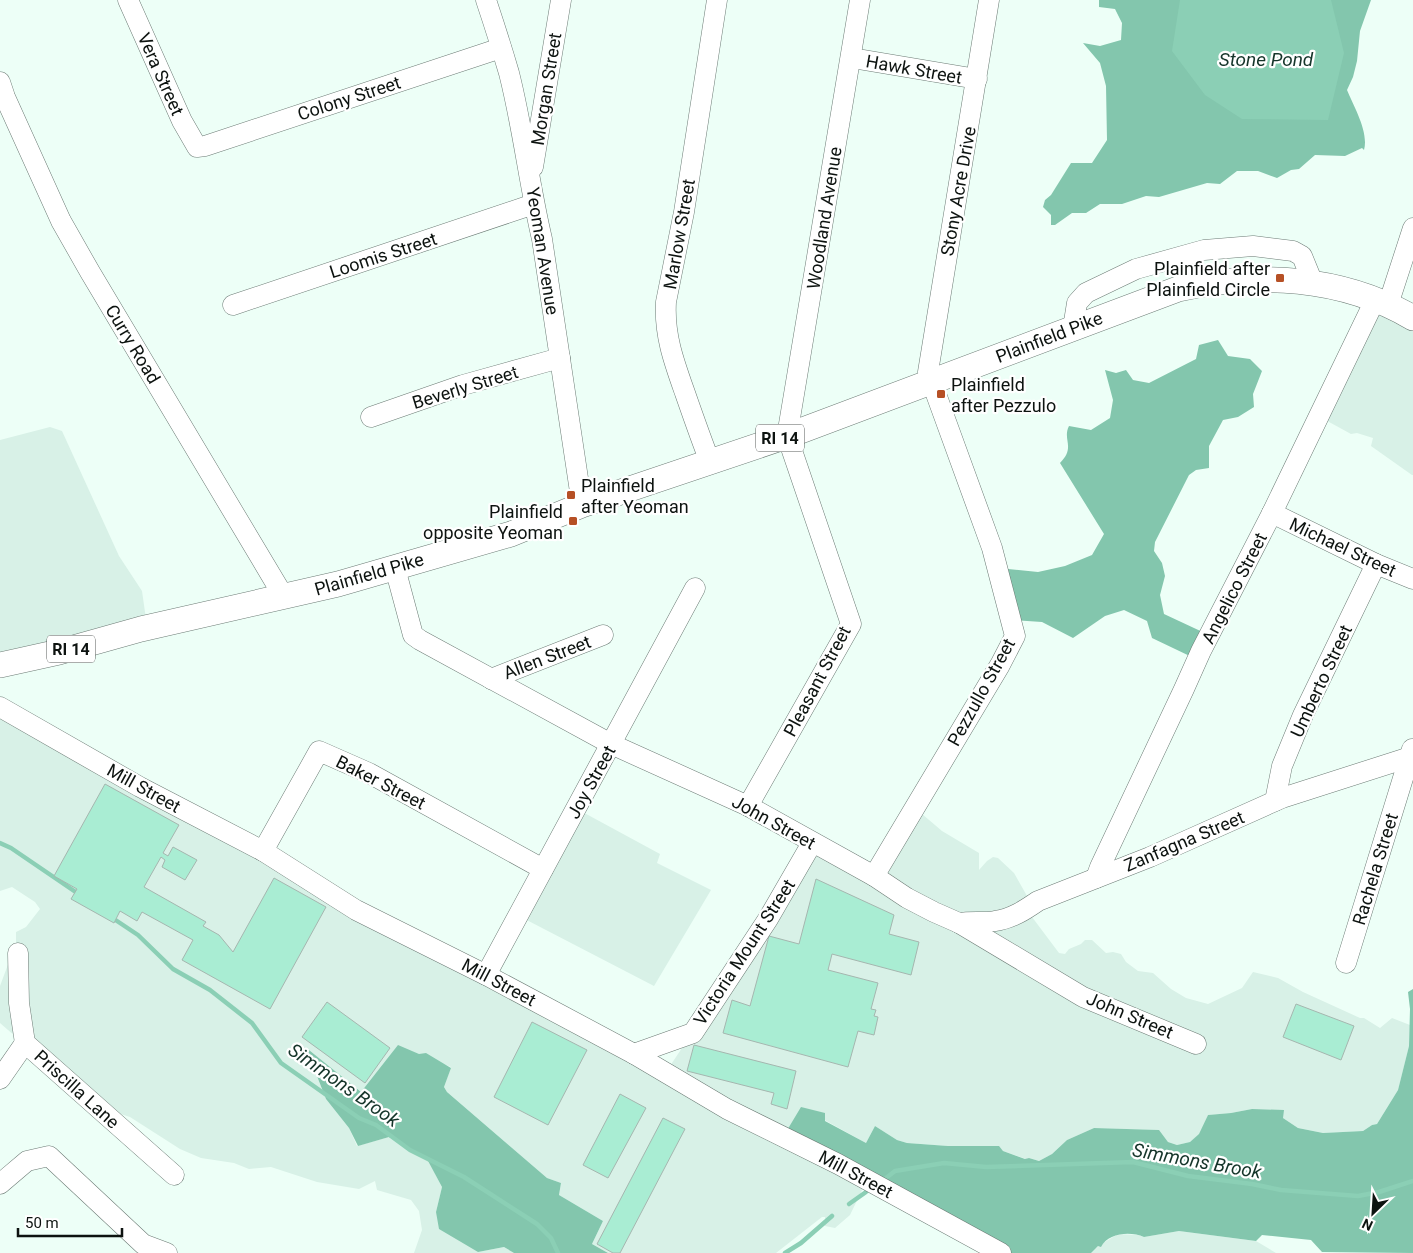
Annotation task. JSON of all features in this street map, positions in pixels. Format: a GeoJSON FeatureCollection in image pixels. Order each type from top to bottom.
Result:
{"type":"FeatureCollection","features":[{"type":"Feature","properties":{"kind":"main road","name":"Plainfield Pike"},"geometry":{"type":"LineString","coordinates":[[0,665],[52,654],[141,629],[338,584],[511,534],[582,505],[788,436],[1178,289],[1210,282],[1257,279],[1313,283],[1353,292],[1413,318]]}},
{"type":"Feature","properties":{"kind":"street","name":"Vera Street"},"geometry":{"type":"LineString","coordinates":[[128,0],[182,121],[198,147]]}},
{"type":"Feature","properties":{"kind":"street","name":"Yeoman Avenue"},"geometry":{"type":"LineString","coordinates":[[486,0],[509,74],[531,178],[582,505]]}},
{"type":"Feature","properties":{"kind":"street","name":"Morgan Street"},"geometry":{"type":"LineString","coordinates":[[531,178],[561,0]]}},
{"type":"Feature","properties":{"kind":"street","name":"Marlow Street"},"geometry":{"type":"LineString","coordinates":[[710,462],[672,358],[665,317],[666,302],[684,212],[717,0]]}},
{"type":"Feature","properties":{"kind":"street","name":"Woodland Avenue"},"geometry":{"type":"LineString","coordinates":[[788,436],[852,58],[860,0]]}},
{"type":"Feature","properties":{"kind":"street","name":"Stony Acre Drive"},"geometry":{"type":"LineString","coordinates":[[932,382],[928,372],[929,364],[989,0]]}},
{"type":"Feature","properties":{"kind":"street","name":"Colony Street"},"geometry":{"type":"LineString","coordinates":[[198,147],[501,48]]}},
{"type":"Feature","properties":{"kind":"street","name":"Hawk Street"},"geometry":{"type":"LineString","coordinates":[[852,58],[977,79]]}},
{"type":"Feature","properties":{"kind":"street","name":"Curry Road"},"geometry":{"type":"LineString","coordinates":[[0,82],[8,105],[61,221],[284,596]]}},
{"type":"Feature","properties":{"kind":"street","name":"Loomis Street"},"geometry":{"type":"LineString","coordinates":[[233,305],[534,204]]}},
{"type":"Feature","properties":{"kind":"street","name":"Angelico Street"},"geometry":{"type":"LineString","coordinates":[[1096,878],[1201,651],[1381,303],[1413,228]]}},
{"type":"Feature","properties":{"kind":"street"},"geometry":{"type":"LineString","coordinates":[[1073,328],[1077,303],[1086,293],[1136,269],[1204,250],[1253,246],[1293,251],[1302,256],[1313,283]]}},
{"type":"Feature","properties":{"kind":"street","name":"Beverly Street"},"geometry":{"type":"LineString","coordinates":[[371,417],[463,385],[560,358]]}},
{"type":"Feature","properties":{"kind":"street","name":"Pezzullo Street"},"geometry":{"type":"LineString","coordinates":[[874,876],[1000,666],[1015,636],[992,548],[932,382]]}},
{"type":"Feature","properties":{"kind":"street","name":"Pleasant Street"},"geometry":{"type":"LineString","coordinates":[[748,806],[850,624],[788,436]]}},
{"type":"Feature","properties":{"kind":"street","name":"Michael Street"},"geometry":{"type":"LineString","coordinates":[[1272,513],[1376,564],[1413,579]]}},
{"type":"Feature","properties":{"kind":"street","name":"Umberto Street"},"geometry":{"type":"LineString","coordinates":[[1275,801],[1282,766],[1303,715],[1376,564]]}},
{"type":"Feature","properties":{"kind":"street","name":"John Street"},"geometry":{"type":"LineString","coordinates":[[395,568],[413,635],[612,744],[748,806],[874,876],[927,909],[959,923],[1083,997],[1196,1044]]}},
{"type":"Feature","properties":{"kind":"street","name":"Joy Street"},"geometry":{"type":"LineString","coordinates":[[486,975],[695,588]]}},
{"type":"Feature","properties":{"kind":"street","name":"Allen Street"},"geometry":{"type":"LineString","coordinates":[[491,679],[602,636]]}},
{"type":"Feature","properties":{"kind":"street","name":"Mill Street"},"geometry":{"type":"LineString","coordinates":[[0,707],[140,787],[263,851],[356,910],[486,975],[634,1054],[727,1109],[838,1164],[1002,1253]]}},
{"type":"Feature","properties":{"kind":"street","name":"Baker Street"},"geometry":{"type":"LineString","coordinates":[[263,851],[319,751],[369,773],[543,868]]}},
{"type":"Feature","properties":{"kind":"street","name":"Zanfagna Street"},"geometry":{"type":"LineString","coordinates":[[959,923],[1003,919],[1038,901],[1150,857],[1275,801],[1412,752]]}},
{"type":"Feature","properties":{"kind":"street","name":"Rachela Street"},"geometry":{"type":"LineString","coordinates":[[1346,963],[1412,752]]}},
{"type":"Feature","properties":{"kind":"street","name":"Victoria Mount Street"},"geometry":{"type":"LineString","coordinates":[[634,1054],[692,1033],[768,919],[812,843]]}},
{"type":"Feature","properties":{"kind":"street","name":"Priscilla Lane"},"geometry":{"type":"LineString","coordinates":[[18,953],[19,1003],[25,1043],[174,1175]]}},
{"type":"Feature","properties":{"kind":"street"},"geometry":{"type":"LineString","coordinates":[[0,1079],[25,1043]]}},
{"type":"Feature","properties":{"kind":"street"},"geometry":{"type":"LineString","coordinates":[[0,1184],[27,1161],[49,1156],[142,1248],[167,1253]]}},
{"type":"Feature","properties":{"kind":"shaded area"},"geometry":{"type":"Polygon","coordinates":[[[1099,0],[1371,0],[1360,31],[1357,61],[1347,90],[1363,128],[1364,150],[1362,148],[1345,156],[1315,155],[1299,169],[1291,170],[1277,178],[1258,171],[1237,171],[1220,184],[1207,183],[1159,197],[1146,196],[1122,204],[1100,204],[1086,213],[1072,213],[1055,225],[1051,225],[1051,215],[1043,207],[1045,200],[1051,195],[1071,163],[1092,163],[1107,140],[1106,86],[1100,63],[1083,43],[1100,46],[1121,40],[1122,23],[1115,9],[1099,7],[1099,0]]]}},
{"type":"Feature","properties":{"kind":"shaded area"},"geometry":{"type":"Polygon","coordinates":[[[1373,303],[1413,320],[1413,475],[1371,446],[1373,438],[1357,433],[1351,434],[1320,417],[1373,303]]]}},
{"type":"Feature","properties":{"kind":"shaded area"},"geometry":{"type":"Polygon","coordinates":[[[1218,340],[1228,356],[1250,359],[1262,371],[1253,394],[1254,407],[1238,417],[1223,420],[1209,446],[1209,468],[1196,470],[1189,475],[1155,542],[1154,551],[1162,563],[1165,576],[1160,595],[1164,614],[1209,635],[1196,659],[1152,638],[1147,621],[1124,610],[1105,616],[1073,638],[1042,622],[1012,620],[998,568],[1038,572],[1065,566],[1092,555],[1104,534],[1060,463],[1065,457],[1068,448],[1067,431],[1069,426],[1091,430],[1110,418],[1113,400],[1105,370],[1116,373],[1126,370],[1133,380],[1149,383],[1196,359],[1199,345],[1218,340]]]}},
{"type":"Feature","properties":{"kind":"shaded area"},"geometry":{"type":"Polygon","coordinates":[[[50,427],[62,431],[119,556],[142,591],[147,626],[0,664],[0,440],[50,427]]]}},
{"type":"Feature","properties":{"kind":"shaded area"},"geometry":{"type":"Polygon","coordinates":[[[0,709],[106,769],[670,1066],[768,919],[809,848],[866,873],[915,808],[942,831],[979,853],[979,870],[993,857],[998,858],[1014,873],[1031,903],[1026,909],[1059,953],[1065,954],[1069,949],[1081,944],[1085,940],[1092,940],[1106,953],[1121,954],[1126,962],[1138,971],[1153,973],[1171,989],[1186,998],[1208,1004],[1242,988],[1253,972],[1278,978],[1303,992],[1360,1018],[1364,1018],[1380,1028],[1392,1018],[1410,1025],[1409,1046],[1398,1090],[1377,1124],[1363,1131],[1323,1133],[1298,1128],[1283,1118],[1252,1109],[1208,1115],[1200,1134],[1190,1142],[1177,1145],[1168,1142],[1158,1130],[1094,1128],[1067,1140],[1052,1154],[1039,1161],[1026,1159],[1003,1151],[998,1146],[948,1146],[907,1143],[897,1140],[875,1126],[866,1143],[801,1107],[866,1182],[850,1215],[835,1228],[825,1226],[825,1217],[822,1217],[776,1253],[608,1253],[592,1244],[603,1221],[559,1195],[561,1183],[547,1178],[447,1092],[444,1087],[451,1067],[398,1046],[361,1092],[309,1050],[307,1052],[326,1099],[349,1128],[357,1146],[389,1137],[427,1158],[442,1187],[436,1212],[478,1252],[504,1247],[514,1253],[414,1253],[422,1230],[419,1211],[411,1200],[377,1190],[375,1181],[359,1189],[317,1182],[271,1167],[249,1169],[234,1163],[201,1158],[180,1149],[130,1117],[95,1106],[0,1023],[0,986],[16,943],[16,932],[26,927],[40,909],[35,902],[12,887],[0,891],[0,709]]]}},
{"type":"Feature","properties":{"kind":"shaded area"},"geometry":{"type":"Polygon","coordinates":[[[577,809],[660,854],[657,863],[711,890],[654,986],[517,915],[577,809]]]}},
{"type":"Feature","properties":{"kind":"shaded area"},"geometry":{"type":"Polygon","coordinates":[[[1413,989],[1413,1253],[1322,1252],[1311,1240],[1262,1235],[1256,1241],[1179,1231],[1144,1237],[1120,1234],[1104,1242],[1101,1247],[1098,1246],[1091,1253],[1000,1253],[786,1132],[801,1107],[825,1113],[825,1121],[866,1143],[875,1126],[897,1140],[907,1143],[948,1146],[999,1146],[1003,1151],[1025,1159],[1029,1158],[1039,1161],[1052,1154],[1067,1140],[1094,1128],[1159,1130],[1168,1142],[1177,1145],[1190,1142],[1199,1134],[1208,1115],[1252,1109],[1284,1110],[1283,1118],[1298,1128],[1323,1133],[1363,1131],[1377,1124],[1398,1090],[1409,1046],[1410,1009],[1408,992],[1413,989]]]}},
{"type":"Feature","properties":{"kind":"shaded area"},"geometry":{"type":"Polygon","coordinates":[[[398,1045],[419,1054],[426,1053],[451,1068],[444,1087],[447,1092],[547,1178],[561,1183],[559,1195],[603,1221],[592,1244],[608,1253],[514,1253],[504,1247],[478,1252],[439,1229],[436,1212],[442,1187],[427,1159],[389,1137],[358,1146],[349,1128],[326,1099],[307,1051],[309,1050],[361,1092],[398,1045]]]}},
{"type":"Feature","properties":{"kind":"shaded area"},"geometry":{"type":"Polygon","coordinates":[[[1179,1231],[1256,1241],[1276,1253],[1091,1253],[1098,1246],[1118,1234],[1144,1237],[1179,1231]]]}},
{"type":"Feature","properties":{"kind":"water","name":"Stone Pond"},"geometry":{"type":"Polygon","coordinates":[[[1180,0],[1331,0],[1344,53],[1328,120],[1242,119],[1205,95],[1172,51],[1180,0]]]}},
{"type":"Feature","properties":{"kind":"building"},"geometry":{"type":"Polygon","coordinates":[[[105,784],[179,825],[163,853],[168,856],[173,847],[197,860],[185,880],[162,867],[165,860],[161,857],[144,887],[206,922],[203,926],[219,935],[233,952],[274,878],[326,907],[270,1009],[182,960],[193,940],[142,912],[137,921],[120,911],[114,923],[71,899],[77,889],[54,876],[105,784]]]}},
{"type":"Feature","properties":{"kind":"building"},"geometry":{"type":"Polygon","coordinates":[[[816,879],[894,915],[889,934],[919,942],[911,975],[832,954],[828,970],[878,983],[871,1009],[876,1010],[874,1016],[878,1017],[874,1035],[858,1031],[848,1067],[723,1033],[732,1000],[750,1006],[769,936],[799,944],[816,879]]]}},
{"type":"Feature","properties":{"kind":"building"},"geometry":{"type":"Polygon","coordinates":[[[327,1002],[390,1048],[365,1083],[302,1037],[327,1002]]]}},
{"type":"Feature","properties":{"kind":"building"},"geometry":{"type":"Polygon","coordinates":[[[1296,1004],[1354,1026],[1341,1060],[1283,1037],[1296,1004]]]}},
{"type":"Feature","properties":{"kind":"building"},"geometry":{"type":"Polygon","coordinates":[[[532,1022],[587,1050],[548,1125],[494,1097],[532,1022]]]}},
{"type":"Feature","properties":{"kind":"building"},"geometry":{"type":"Polygon","coordinates":[[[694,1045],[796,1071],[787,1109],[771,1104],[774,1093],[687,1071],[694,1045]]]}},
{"type":"Feature","properties":{"kind":"building"},"geometry":{"type":"Polygon","coordinates":[[[620,1094],[646,1108],[608,1178],[583,1165],[620,1094]]]}},
{"type":"Feature","properties":{"kind":"building"},"geometry":{"type":"Polygon","coordinates":[[[663,1118],[685,1129],[620,1253],[613,1253],[597,1244],[663,1118]]]}},
{"type":"Feature","properties":{"kind":"waterway","name":"Simmons Brook"},"geometry":{"type":"LineString","coordinates":[[0,843],[11,848],[80,895]]}},
{"type":"Feature","properties":{"kind":"waterway","name":"Simmons Brook"},"geometry":{"type":"LineString","coordinates":[[111,917],[138,935],[173,969],[210,990],[252,1023],[281,1063],[359,1118],[376,1125],[410,1150],[464,1177],[537,1224],[551,1238],[558,1253]]}},
{"type":"Feature","properties":{"kind":"waterway","name":"Simmons Brook"},"geometry":{"type":"LineString","coordinates":[[886,1178],[895,1171],[944,1163],[986,1167],[1133,1162],[1188,1176],[1252,1184],[1281,1190],[1358,1196],[1379,1192],[1413,1181]]}},
{"type":"Feature","properties":{"kind":"waterway","name":"Simmons Brook"},"geometry":{"type":"LineString","coordinates":[[849,1204],[866,1192]]}},
{"type":"Feature","properties":{"kind":"waterway","name":"Simmons Brook"},"geometry":{"type":"LineString","coordinates":[[785,1253],[801,1243],[832,1216]]}},
{"type":"Feature","properties":{"kind":"place","name":"Plainfield after Plainfield Circle"},"geometry":{"type":"Point","coordinates":[1280,278]}},
{"type":"Feature","properties":{"kind":"place","name":"Plainfield after Pezzulo"},"geometry":{"type":"Point","coordinates":[941,394]}},
{"type":"Feature","properties":{"kind":"place","name":"Plainfield after Yeoman"},"geometry":{"type":"Point","coordinates":[571,495]}},
{"type":"Feature","properties":{"kind":"place","name":"Plainfield opposite Yeoman"},"geometry":{"type":"Point","coordinates":[573,521]}}]}
